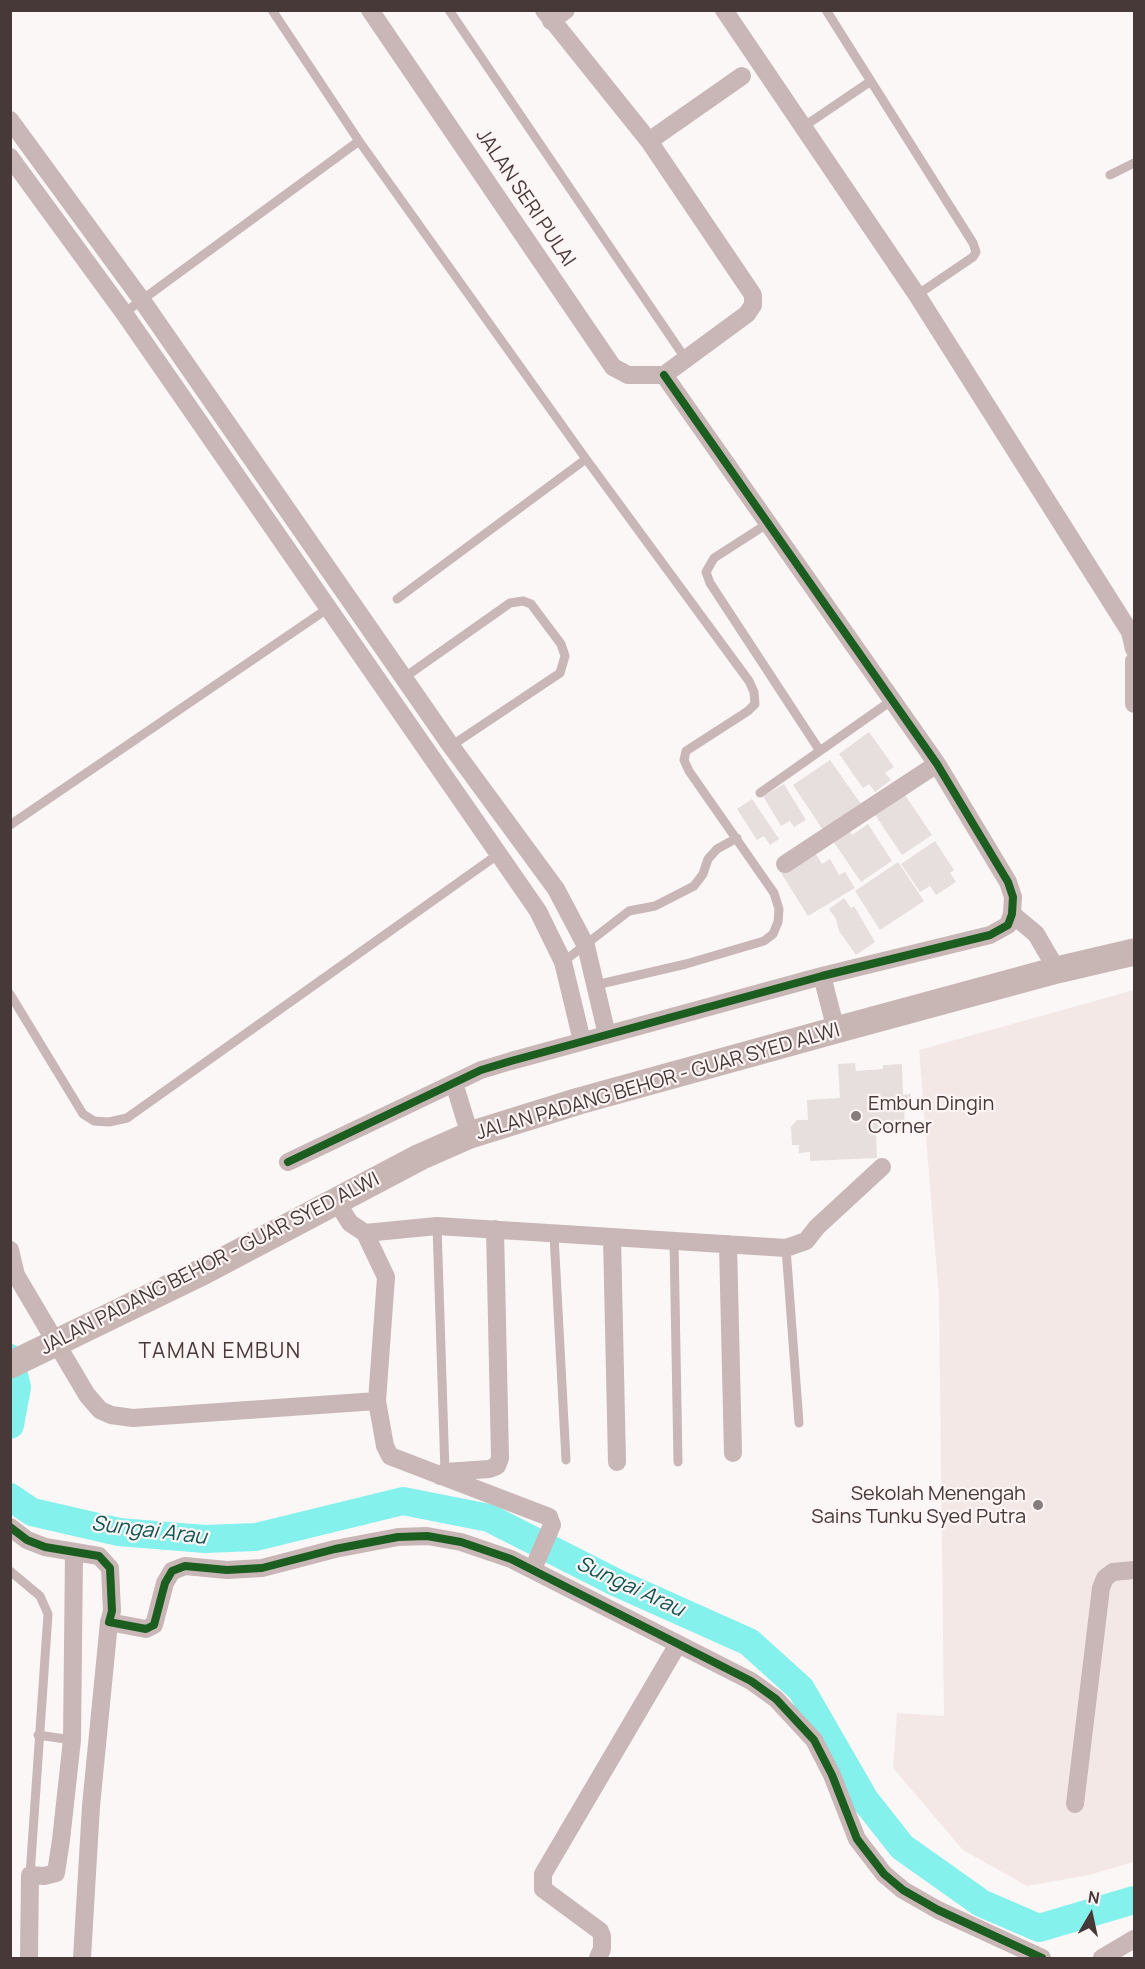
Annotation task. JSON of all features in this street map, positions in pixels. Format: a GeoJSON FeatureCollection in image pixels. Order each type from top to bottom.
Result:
{"type":"FeatureCollection","features":[{"type":"Feature","properties":{"kind":"main road","name":"JALAN PADANG BEHOR - GUAR SYED ALWI"},"geometry":{"type":"LineString","coordinates":[[10,1365],[202,1272],[420,1157],[470,1136],[579,1101],[1057,970],[1134,952]]}},
{"type":"Feature","properties":{"kind":"street","name":"JALAN SERI PULAI"},"geometry":{"type":"LineString","coordinates":[[370,10],[613,368],[628,375],[664,375]]}},
{"type":"Feature","properties":{"kind":"street"},"geometry":{"type":"LineString","coordinates":[[724,10],[917,295],[1124,622],[1134,649]]}},
{"type":"Feature","properties":{"kind":"street"},"geometry":{"type":"LineString","coordinates":[[288,1162],[454,1083],[511,1060],[822,976],[990,935],[1008,925],[1012,914],[1013,897],[1008,882],[937,764],[664,375],[747,314],[753,305],[753,295],[648,141],[554,14]]}},
{"type":"Feature","properties":{"kind":"street"},"geometry":{"type":"LineString","coordinates":[[648,141],[742,76]]}},
{"type":"Feature","properties":{"kind":"street"},"geometry":{"type":"LineString","coordinates":[[10,120],[141,299],[451,746],[556,889],[586,946],[607,1035]]}},
{"type":"Feature","properties":{"kind":"street"},"geometry":{"type":"LineString","coordinates":[[10,156],[124,313],[330,607],[538,911],[563,962],[582,1041]]}},
{"type":"Feature","properties":{"kind":"street"},"geometry":{"type":"LineString","coordinates":[[1134,661],[1134,704]]}},
{"type":"Feature","properties":{"kind":"street"},"geometry":{"type":"LineString","coordinates":[[785,864],[937,764]]}},
{"type":"Feature","properties":{"kind":"street"},"geometry":{"type":"LineString","coordinates":[[1012,914],[1036,934],[1057,970]]}},
{"type":"Feature","properties":{"kind":"street"},"geometry":{"type":"LineString","coordinates":[[822,976],[836,1030]]}},
{"type":"Feature","properties":{"kind":"street"},"geometry":{"type":"LineString","coordinates":[[454,1083],[470,1136]]}},
{"type":"Feature","properties":{"kind":"street"},"geometry":{"type":"LineString","coordinates":[[365,1233],[437,1226],[786,1248],[806,1241],[882,1167]]}},
{"type":"Feature","properties":{"kind":"street"},"geometry":{"type":"LineString","coordinates":[[336,1201],[350,1223],[365,1233],[386,1277],[377,1401],[385,1446],[390,1456],[417,1464],[542,1512],[549,1517],[552,1525],[535,1565]]}},
{"type":"Feature","properties":{"kind":"street"},"geometry":{"type":"LineString","coordinates":[[442,1474],[489,1469],[496,1466],[500,1458],[495,1229]]}},
{"type":"Feature","properties":{"kind":"street"},"geometry":{"type":"LineString","coordinates":[[612,1237],[617,1462]]}},
{"type":"Feature","properties":{"kind":"street"},"geometry":{"type":"LineString","coordinates":[[728,1244],[733,1453]]}},
{"type":"Feature","properties":{"kind":"street"},"geometry":{"type":"LineString","coordinates":[[10,1250],[16,1275],[54,1343],[93,1403],[100,1410],[111,1415],[133,1418],[377,1401]]}},
{"type":"Feature","properties":{"kind":"street"},"geometry":{"type":"LineString","coordinates":[[10,1527],[36,1543],[74,1553],[99,1556],[110,1568],[112,1622],[91,1806],[82,1959]]}},
{"type":"Feature","properties":{"kind":"street"},"geometry":{"type":"LineString","coordinates":[[112,1622],[146,1629],[154,1625],[165,1583],[172,1571],[185,1566],[227,1570],[262,1568],[334,1549],[398,1538],[427,1536],[461,1542],[535,1565],[751,1682],[793,1716],[814,1740],[832,1775],[857,1839],[884,1874],[903,1890],[938,1911],[1042,1959]]}},
{"type":"Feature","properties":{"kind":"street"},"geometry":{"type":"LineString","coordinates":[[29,1959],[30,1875],[44,1876],[56,1872],[72,1740],[74,1553]]}},
{"type":"Feature","properties":{"kind":"street"},"geometry":{"type":"LineString","coordinates":[[1075,1804],[1101,1588],[1105,1578],[1113,1572],[1134,1570]]}},
{"type":"Feature","properties":{"kind":"street"},"geometry":{"type":"LineString","coordinates":[[598,1959],[602,1949],[600,1931],[543,1889],[543,1874],[678,1644]]}},
{"type":"Feature","properties":{"kind":"street"},"geometry":{"type":"LineString","coordinates":[[1102,1959],[1134,1938]]}},
{"type":"Feature","properties":{"kind":"lane"},"geometry":{"type":"LineString","coordinates":[[272,10],[359,141],[586,459],[749,681],[754,692],[755,704],[748,711],[686,751],[684,760],[689,771],[774,893],[778,922],[773,934],[764,941],[686,964],[596,985]]}},
{"type":"Feature","properties":{"kind":"lane"},"geometry":{"type":"LineString","coordinates":[[449,10],[685,358]]}},
{"type":"Feature","properties":{"kind":"lane"},"geometry":{"type":"LineString","coordinates":[[826,10],[973,243],[976,252],[973,257],[917,295]]}},
{"type":"Feature","properties":{"kind":"lane"},"geometry":{"type":"LineString","coordinates":[[803,127],[871,81]]}},
{"type":"Feature","properties":{"kind":"lane"},"geometry":{"type":"LineString","coordinates":[[124,313],[359,141]]}},
{"type":"Feature","properties":{"kind":"lane"},"geometry":{"type":"LineString","coordinates":[[1110,175],[1134,163]]}},
{"type":"Feature","properties":{"kind":"lane"},"geometry":{"type":"LineString","coordinates":[[397,599],[586,459]]}},
{"type":"Feature","properties":{"kind":"lane"},"geometry":{"type":"LineString","coordinates":[[767,524],[714,558],[706,572],[710,583],[820,751]]}},
{"type":"Feature","properties":{"kind":"lane"},"geometry":{"type":"LineString","coordinates":[[405,677],[510,603],[523,601],[531,604],[561,644],[565,656],[560,673],[451,746]]}},
{"type":"Feature","properties":{"kind":"lane"},"geometry":{"type":"LineString","coordinates":[[10,825],[330,607]]}},
{"type":"Feature","properties":{"kind":"lane"},"geometry":{"type":"LineString","coordinates":[[760,794],[891,701]]}},
{"type":"Feature","properties":{"kind":"lane"},"geometry":{"type":"LineString","coordinates":[[563,962],[629,911],[655,906],[694,886],[708,859],[717,849],[737,838]]}},
{"type":"Feature","properties":{"kind":"lane"},"geometry":{"type":"LineString","coordinates":[[10,994],[83,1114],[94,1120],[110,1122],[127,1118],[500,853]]}},
{"type":"Feature","properties":{"kind":"lane"},"geometry":{"type":"LineString","coordinates":[[437,1226],[442,1474]]}},
{"type":"Feature","properties":{"kind":"lane"},"geometry":{"type":"LineString","coordinates":[[554,1235],[566,1460]]}},
{"type":"Feature","properties":{"kind":"lane"},"geometry":{"type":"LineString","coordinates":[[674,1241],[678,1462]]}},
{"type":"Feature","properties":{"kind":"lane"},"geometry":{"type":"LineString","coordinates":[[786,1248],[799,1423]]}},
{"type":"Feature","properties":{"kind":"lane"},"geometry":{"type":"LineString","coordinates":[[10,1571],[40,1596],[48,1614],[30,1875]]}},
{"type":"Feature","properties":{"kind":"lane"},"geometry":{"type":"LineString","coordinates":[[38,1735],[72,1740]]}},
{"type":"Feature","properties":{"kind":"shaded area","name":"Sekolah Menengah Sains Tunku Syed Putra"},"geometry":{"type":"Polygon","coordinates":[[[1134,990],[1134,1862],[1089,1875],[1027,1886],[963,1850],[893,1768],[897,1713],[944,1716],[939,1298],[919,1050],[1134,990]]]}},
{"type":"Feature","properties":{"kind":"building"},"geometry":{"type":"Polygon","coordinates":[[[869,732],[894,767],[885,773],[891,780],[875,792],[869,784],[863,788],[839,754],[869,732]]]}},
{"type":"Feature","properties":{"kind":"building"},"geometry":{"type":"Polygon","coordinates":[[[830,760],[861,804],[823,830],[793,785],[830,760]]]}},
{"type":"Feature","properties":{"kind":"building"},"geometry":{"type":"Polygon","coordinates":[[[784,784],[806,820],[794,827],[790,821],[781,826],[763,796],[784,784]]]}},
{"type":"Feature","properties":{"kind":"building"},"geometry":{"type":"Polygon","coordinates":[[[905,795],[932,835],[902,855],[875,815],[905,795]]]}},
{"type":"Feature","properties":{"kind":"building"},"geometry":{"type":"Polygon","coordinates":[[[752,799],[779,839],[770,845],[764,836],[757,840],[737,809],[752,799]]]}},
{"type":"Feature","properties":{"kind":"building"},"geometry":{"type":"Polygon","coordinates":[[[868,824],[892,861],[861,882],[833,841],[849,830],[852,835],[868,824]]]}},
{"type":"Feature","properties":{"kind":"building"},"geometry":{"type":"Polygon","coordinates":[[[935,841],[954,870],[950,873],[956,882],[936,895],[930,886],[920,892],[901,864],[935,841]]]}},
{"type":"Feature","properties":{"kind":"building"},"geometry":{"type":"Polygon","coordinates":[[[815,853],[822,864],[830,859],[839,875],[845,872],[855,888],[808,916],[781,873],[815,853]]]}},
{"type":"Feature","properties":{"kind":"building"},"geometry":{"type":"Polygon","coordinates":[[[898,862],[924,901],[880,930],[855,891],[898,862]]]}},
{"type":"Feature","properties":{"kind":"building"},"geometry":{"type":"Polygon","coordinates":[[[844,898],[851,908],[854,906],[875,942],[856,955],[839,931],[836,919],[829,909],[844,898]]]}},
{"type":"Feature","properties":{"kind":"building","name":"Embun Dingin Corner"},"geometry":{"type":"Polygon","coordinates":[[[855,1063],[856,1071],[883,1069],[883,1065],[902,1064],[903,1095],[911,1094],[911,1107],[904,1107],[905,1131],[876,1133],[877,1158],[810,1161],[810,1152],[799,1153],[799,1145],[792,1145],[791,1127],[797,1120],[808,1120],[807,1100],[840,1098],[838,1064],[855,1063]]]}},
{"type":"Feature","properties":{"kind":"waterway","name":"Sungai Arau"},"geometry":{"type":"LineString","coordinates":[[10,1358],[17,1387],[10,1425]]}},
{"type":"Feature","properties":{"kind":"waterway","name":"Sungai Arau"},"geometry":{"type":"LineString","coordinates":[[10,1497],[32,1512],[119,1532],[205,1539],[256,1537],[403,1501],[489,1518],[617,1583],[749,1642],[801,1689],[865,1800],[902,1847],[981,1903],[1039,1928],[1134,1900]]}},
{"type":"Feature","properties":{"kind":"cycle path"},"geometry":{"type":"LineString","coordinates":[[288,1162],[481,1070],[822,976],[990,935],[1008,925],[1012,914],[1013,897],[1008,882],[937,764],[664,375]]}},
{"type":"Feature","properties":{"kind":"cycle path"},"geometry":{"type":"LineString","coordinates":[[10,1527],[27,1540],[45,1547],[99,1556],[110,1568],[112,1611],[109,1622],[146,1629],[154,1625],[165,1583],[172,1571],[185,1566],[227,1570],[262,1568],[335,1549],[398,1537],[427,1536],[461,1542],[511,1559],[751,1681],[776,1699],[814,1740],[832,1775],[857,1839],[884,1874],[903,1890],[938,1910],[1042,1958]]}},
{"type":"Feature","properties":{"kind":"place","name":"Embun Dingin Corner"},"geometry":{"type":"Point","coordinates":[856,1116]}},
{"type":"Feature","properties":{"kind":"place","name":"Sekolah Menengah Sains Tunku Syed Putra"},"geometry":{"type":"Point","coordinates":[1038,1505]}},
{"type":"Feature","properties":{"kind":"district","name":"TAMAN EMBUN"},"geometry":{"type":"Point","coordinates":[220,1352]}}]}
